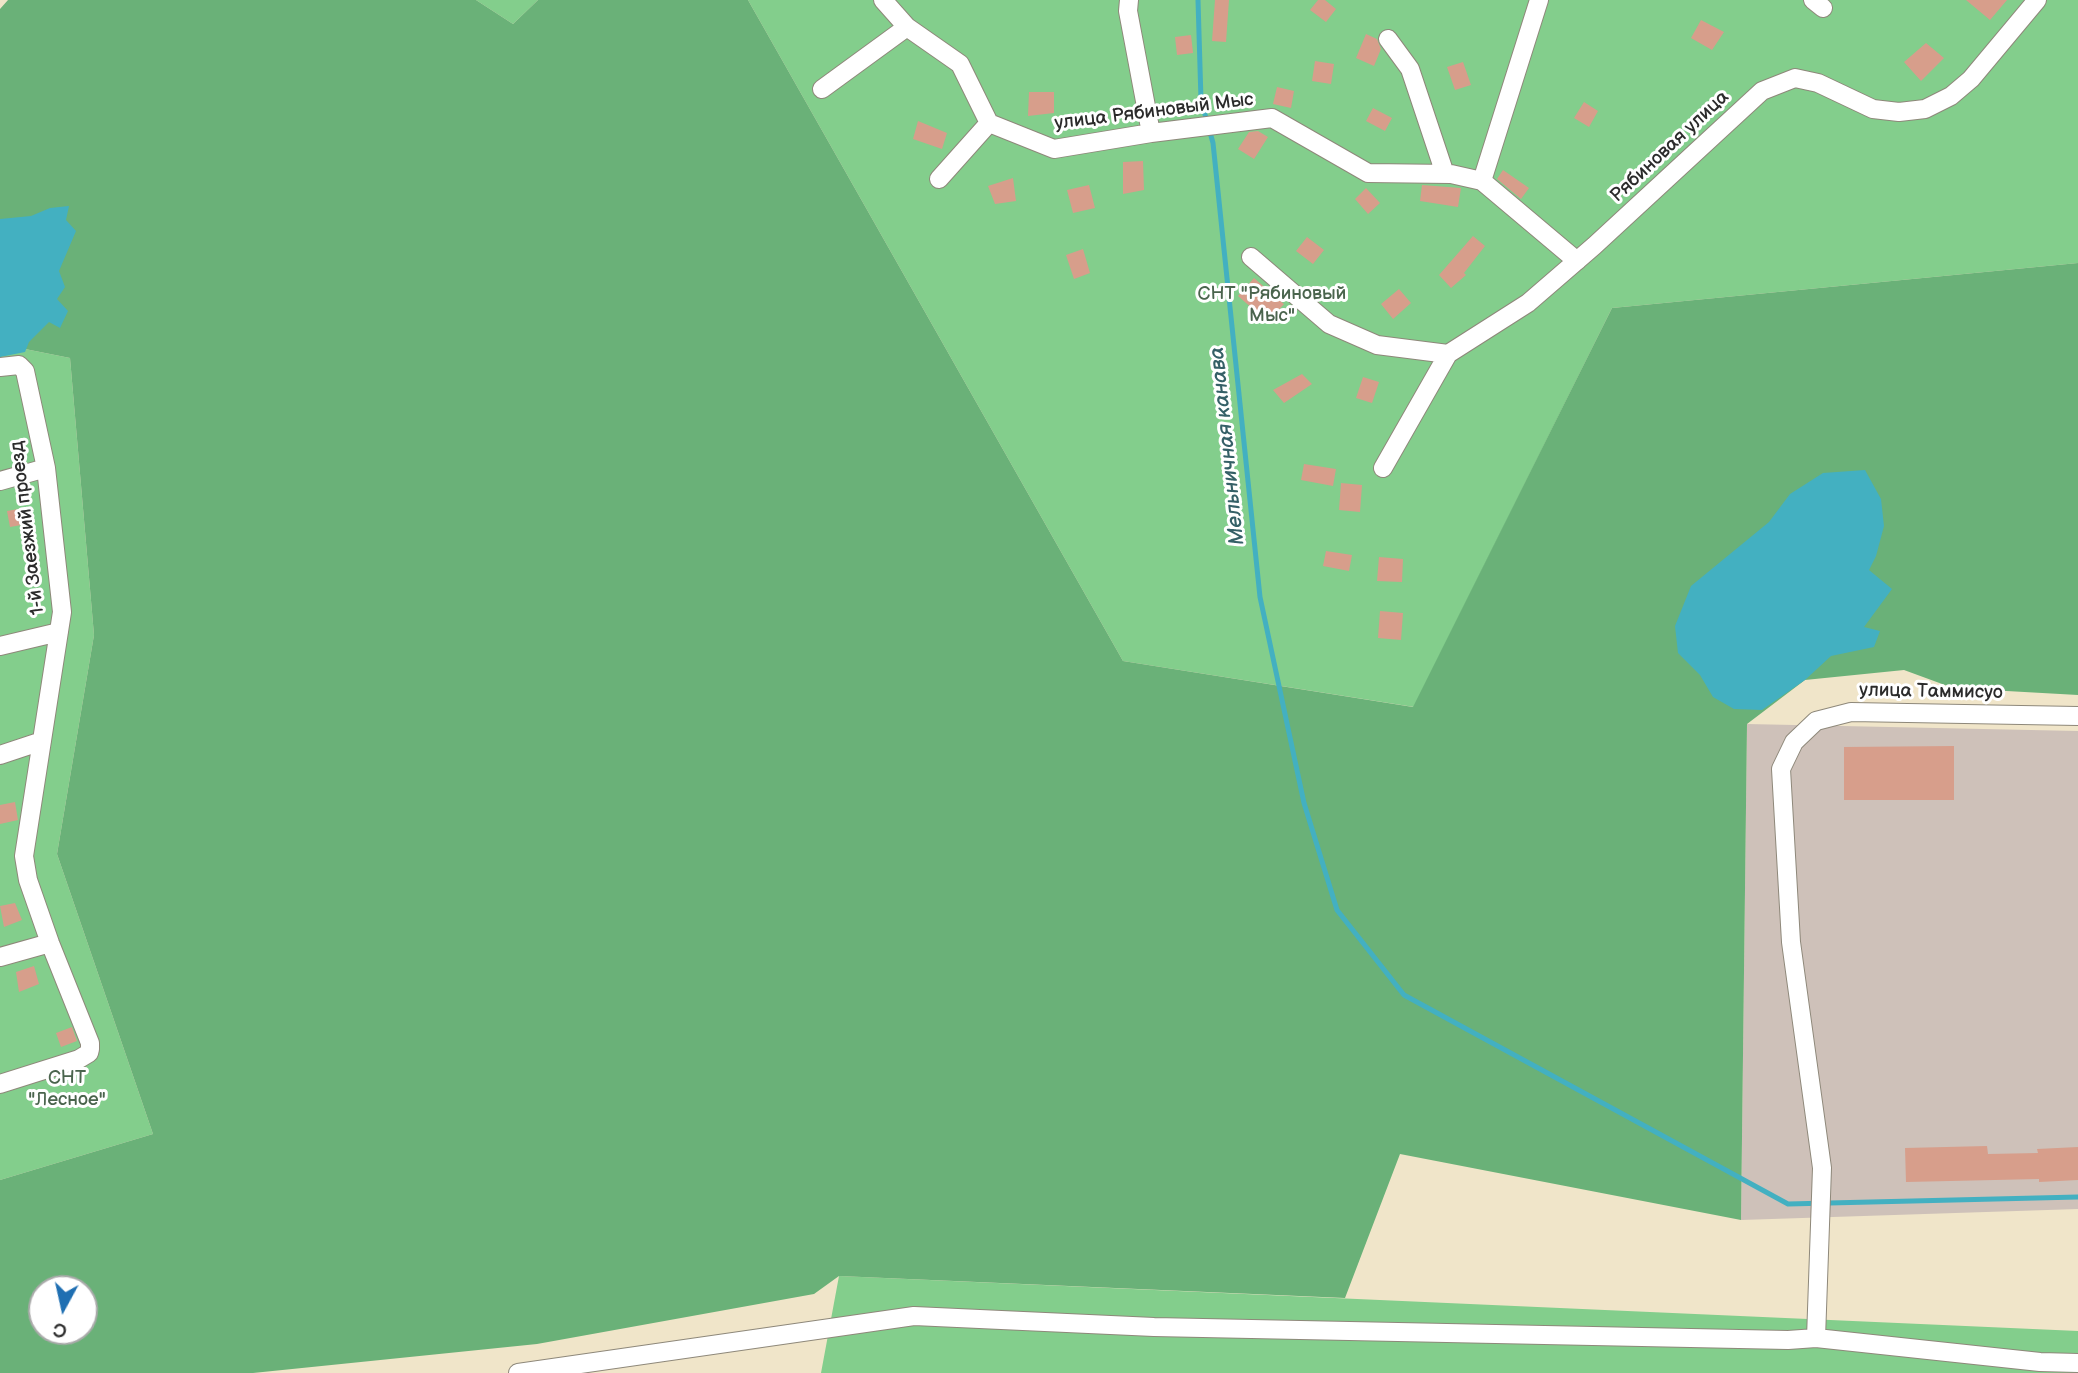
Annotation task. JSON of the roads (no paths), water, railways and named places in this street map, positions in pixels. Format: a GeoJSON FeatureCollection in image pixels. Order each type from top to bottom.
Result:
{"type":"FeatureCollection","features":[{"type":"Feature","properties":{"kind":"street"},"geometry":{"type":"LineString","coordinates":[[883,0],[907,27],[960,64],[989,123],[939,179]]}},
{"type":"Feature","properties":{"kind":"street"},"geometry":{"type":"LineString","coordinates":[[1129,0],[1128,11],[1151,132]]}},
{"type":"Feature","properties":{"kind":"street"},"geometry":{"type":"LineString","coordinates":[[1482,181],[1539,0]]}},
{"type":"Feature","properties":{"kind":"street","name":"Рябиновая улица"},"geometry":{"type":"LineString","coordinates":[[1383,468],[1448,354],[1528,303],[1762,90],[1795,78],[1818,83],[1873,109],[1899,112],[1926,108],[1951,96],[1971,79],[2037,0]]}},
{"type":"Feature","properties":{"kind":"street"},"geometry":{"type":"LineString","coordinates":[[822,89],[907,27]]}},
{"type":"Feature","properties":{"kind":"street"},"geometry":{"type":"LineString","coordinates":[[1388,39],[1410,69],[1445,174]]}},
{"type":"Feature","properties":{"kind":"street","name":"улица Рябиновый Мыс"},"geometry":{"type":"LineString","coordinates":[[989,123],[1054,149],[1151,132],[1272,118],[1368,173],[1445,174],[1482,181],[1577,261]]}},
{"type":"Feature","properties":{"kind":"street"},"geometry":{"type":"LineString","coordinates":[[1251,257],[1329,324],[1377,345],[1448,354]]}},
{"type":"Feature","properties":{"kind":"street","name":"1-й Заезжий проезд"},"geometry":{"type":"LineString","coordinates":[[0,368],[19,365],[25,371],[46,468],[62,612],[24,856],[50,943],[90,1043],[89,1053],[79,1059],[0,1084]]}},
{"type":"Feature","properties":{"kind":"street"},"geometry":{"type":"LineString","coordinates":[[0,481],[46,468]]}},
{"type":"Feature","properties":{"kind":"street"},"geometry":{"type":"LineString","coordinates":[[0,646],[59,632]]}},
{"type":"Feature","properties":{"kind":"street","name":"улица Таммисуо"},"geometry":{"type":"LineString","coordinates":[[1816,1338],[1822,1168],[1791,942],[1781,769],[1794,742],[1816,721],[1851,712],[2078,716]]}},
{"type":"Feature","properties":{"kind":"street"},"geometry":{"type":"LineString","coordinates":[[0,755],[42,741]]}},
{"type":"Feature","properties":{"kind":"street"},"geometry":{"type":"LineString","coordinates":[[0,957],[50,943]]}},
{"type":"Feature","properties":{"kind":"street"},"geometry":{"type":"LineString","coordinates":[[519,1373],[914,1316],[1167,1328],[1788,1340],[1816,1338],[2040,1362],[2078,1363]]}},
{"type":"Feature","properties":{"kind":"water"},"geometry":{"type":"Polygon","coordinates":[[[69,206],[66,220],[76,231],[59,271],[65,287],[57,299],[68,311],[60,328],[49,322],[29,342],[25,352],[0,357],[0,219],[31,216],[50,208],[69,206]]]}},
{"type":"Feature","properties":{"kind":"water"},"geometry":{"type":"Polygon","coordinates":[[[1865,470],[1881,499],[1884,526],[1876,556],[1869,570],[1892,589],[1864,627],[1880,631],[1874,647],[1831,656],[1805,680],[1762,710],[1734,709],[1713,697],[1700,675],[1678,653],[1675,626],[1691,586],[1769,522],[1790,494],[1823,473],[1865,470]]]}},
{"type":"Feature","properties":{"kind":"waterway","name":"Мельничная канава"},"geometry":{"type":"LineString","coordinates":[[1198,0],[1201,100],[1213,143],[1260,597],[1304,803],[1337,910],[1404,995],[1788,1204],[2078,1197]]}},
{"type":"Feature","properties":{"kind":"park label","name":"СНТ \"Рябиновый Мыс\""},"geometry":{"type":"Point","coordinates":[1272,305]}},
{"type":"Feature","properties":{"kind":"park label","name":"СНТ \"Лесное\""},"geometry":{"type":"Point","coordinates":[67,1089]}}]}
